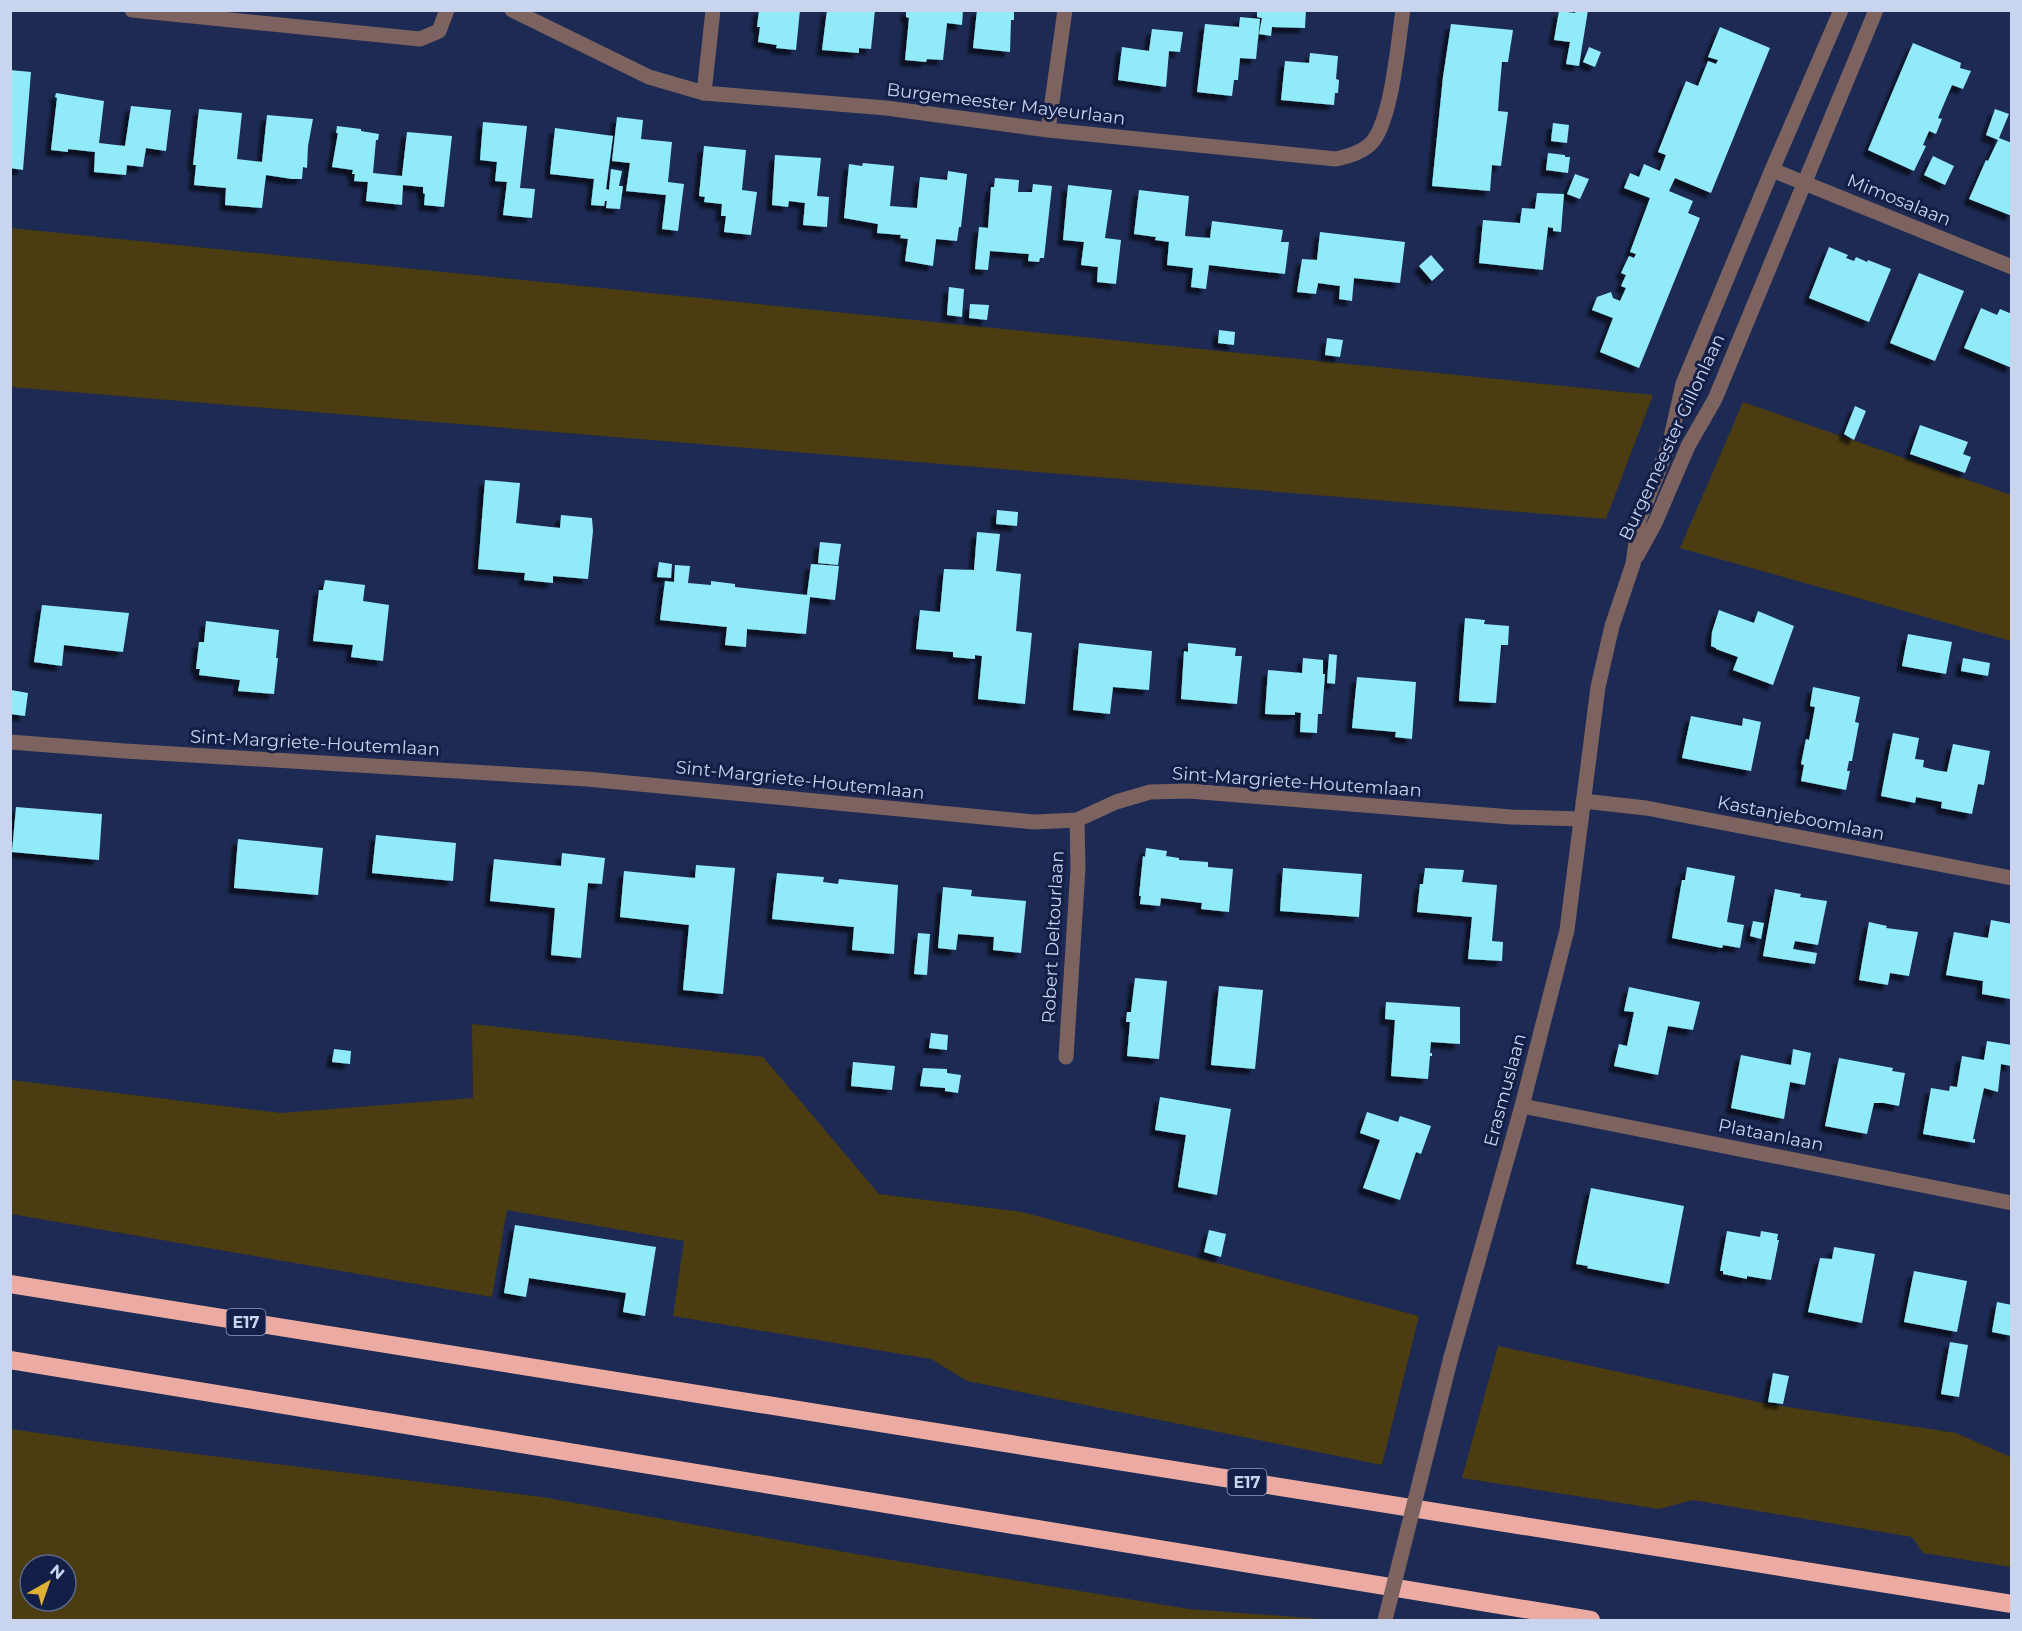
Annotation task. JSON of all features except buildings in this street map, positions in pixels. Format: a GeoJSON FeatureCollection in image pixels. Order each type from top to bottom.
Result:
{"type":"FeatureCollection","features":[{"type":"Feature","properties":{"kind":"highway","name":"E17"},"geometry":{"type":"LineString","coordinates":[[10,1284],[2012,1604]]}},
{"type":"Feature","properties":{"kind":"highway"},"geometry":{"type":"LineString","coordinates":[[10,1360],[1591,1620]]}},
{"type":"Feature","properties":{"kind":"street"},"geometry":{"type":"LineString","coordinates":[[132,10],[420,39],[439,31],[447,10]]}},
{"type":"Feature","properties":{"kind":"street","name":"Burgemeester Mayeurlaan"},"geometry":{"type":"LineString","coordinates":[[512,10],[650,77],[704,93],[886,108],[1048,130],[1336,159],[1352,155],[1372,143],[1383,124],[1403,10]]}},
{"type":"Feature","properties":{"kind":"street"},"geometry":{"type":"LineString","coordinates":[[704,93],[713,10]]}},
{"type":"Feature","properties":{"kind":"street"},"geometry":{"type":"LineString","coordinates":[[1048,130],[1065,10]]}},
{"type":"Feature","properties":{"kind":"street","name":"Burgemeester Gillonlaan"},"geometry":{"type":"LineString","coordinates":[[1632,564],[1638,520],[1670,442],[1683,384],[1840,10]]}},
{"type":"Feature","properties":{"kind":"street","name":"Burgemeester Gillonlaan"},"geometry":{"type":"LineString","coordinates":[[1632,564],[1655,523],[1688,446],[1716,399],[1876,10]]}},
{"type":"Feature","properties":{"kind":"street","name":"Mimosalaan"},"geometry":{"type":"LineString","coordinates":[[1772,170],[2012,267]]}},
{"type":"Feature","properties":{"kind":"street","name":"Erasmuslaan"},"geometry":{"type":"LineString","coordinates":[[1385,1620],[1451,1357],[1522,1106],[1567,930],[1598,687],[1612,627],[1632,564]]}},
{"type":"Feature","properties":{"kind":"street","name":"Sint-Margriete-Houtemlaan"},"geometry":{"type":"LineString","coordinates":[[10,742],[587,779],[1034,822],[1077,820],[1116,802],[1150,792],[1189,791],[1511,817],[1581,819]]}},
{"type":"Feature","properties":{"kind":"street","name":"Kastanjeboomlaan"},"geometry":{"type":"LineString","coordinates":[[1583,801],[1646,808],[2012,878]]}},
{"type":"Feature","properties":{"kind":"street","name":"Robert Deltourlaan"},"geometry":{"type":"LineString","coordinates":[[1066,1057],[1078,868],[1077,820]]}},
{"type":"Feature","properties":{"kind":"street","name":"Plataanlaan"},"geometry":{"type":"LineString","coordinates":[[1522,1106],[2012,1203]]}},
{"type":"Feature","properties":{"kind":"shaded area"},"geometry":{"type":"Polygon","coordinates":[[[11,228],[1653,395],[1606,519],[11,387],[11,228]]]}},
{"type":"Feature","properties":{"kind":"shaded area"},"geometry":{"type":"Polygon","coordinates":[[[1743,402],[2011,495],[2011,641],[1680,548],[1743,402]]]}},
{"type":"Feature","properties":{"kind":"shaded area"},"geometry":{"type":"Polygon","coordinates":[[[472,1024],[763,1057],[879,1194],[1022,1212],[1419,1316],[1382,1465],[967,1381],[931,1359],[673,1316],[684,1241],[507,1210],[492,1297],[11,1214],[11,1080],[281,1113],[473,1098],[472,1024]]]}},
{"type":"Feature","properties":{"kind":"shaded area"},"geometry":{"type":"Polygon","coordinates":[[[1498,1346],[1768,1404],[1956,1433],[2011,1457],[2011,1567],[1923,1553],[1912,1537],[1693,1500],[1659,1509],[1462,1478],[1498,1346]]]}},
{"type":"Feature","properties":{"kind":"shaded area"},"geometry":{"type":"Polygon","coordinates":[[[11,1429],[542,1497],[861,1555],[1189,1609],[1336,1620],[11,1620],[11,1429]]]}}]}
